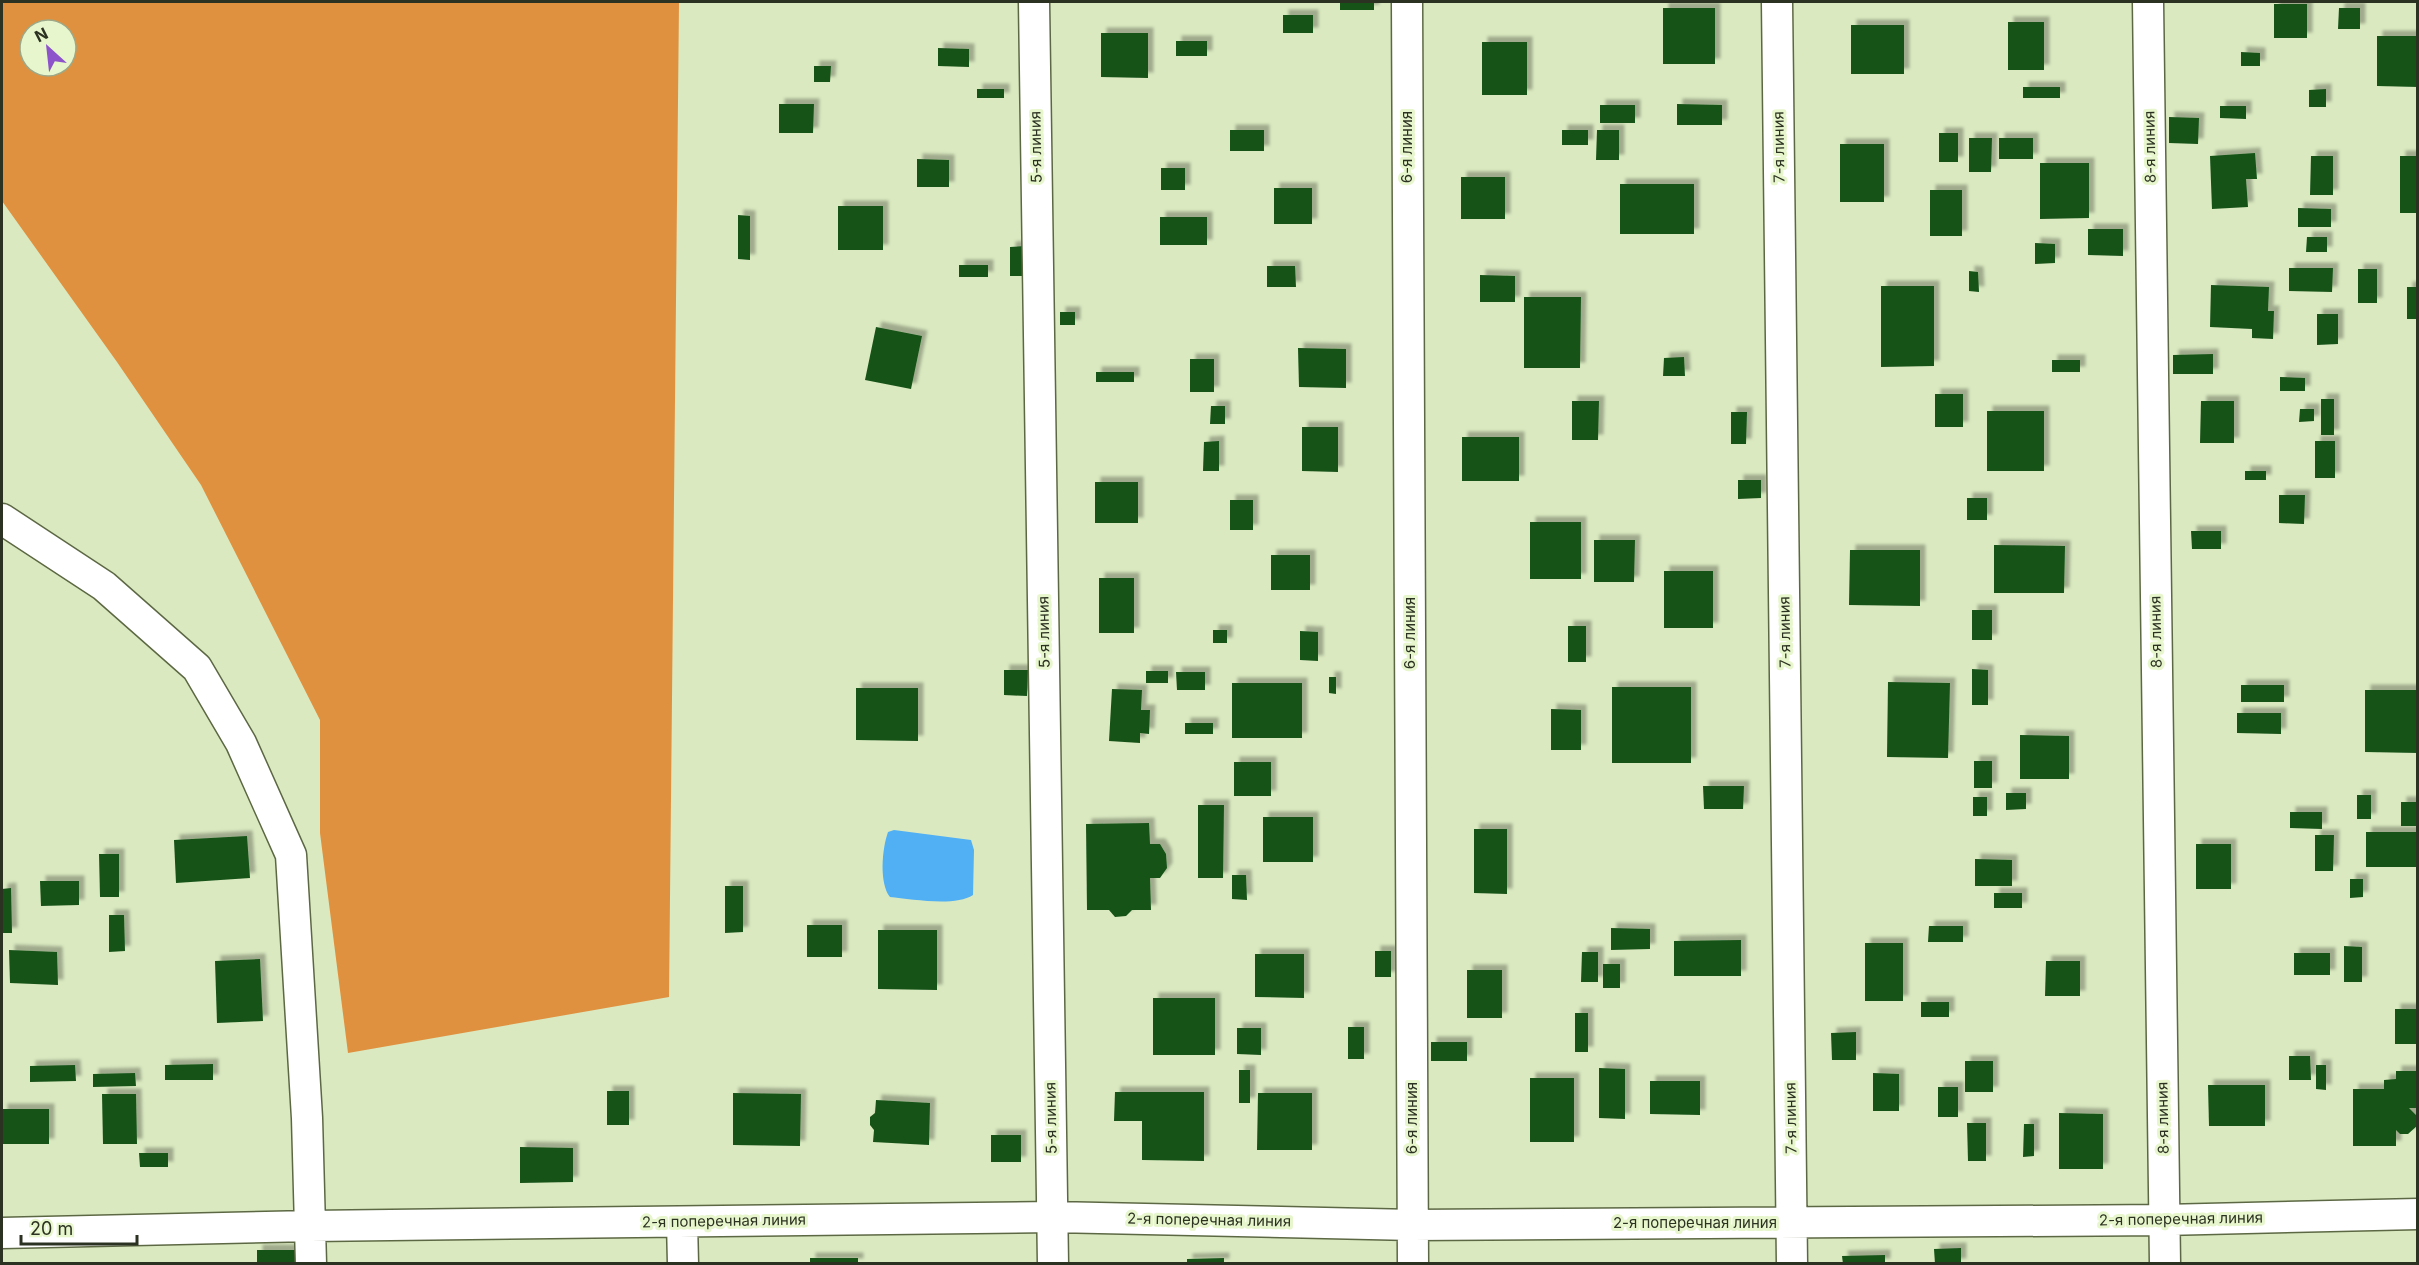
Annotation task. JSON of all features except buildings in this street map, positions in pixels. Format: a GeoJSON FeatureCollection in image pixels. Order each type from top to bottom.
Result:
{"type":"FeatureCollection","features":[{"type":"Feature","properties":{"kind":"street","name":"5-я линия"},"geometry":{"type":"LineString","coordinates":[[1034,2],[1053,1263]]}},
{"type":"Feature","properties":{"kind":"street","name":"6-я линия"},"geometry":{"type":"LineString","coordinates":[[1407,2],[1413,1263]]}},
{"type":"Feature","properties":{"kind":"street","name":"7-я линия"},"geometry":{"type":"LineString","coordinates":[[1778,2],[1792,1263]]}},
{"type":"Feature","properties":{"kind":"street","name":"8-я линия"},"geometry":{"type":"LineString","coordinates":[[2148,2],[2165,1263]]}},
{"type":"Feature","properties":{"kind":"street"},"geometry":{"type":"LineString","coordinates":[[2,519],[104,586],[197,668],[241,743],[291,855],[311,1263]]}},
{"type":"Feature","properties":{"kind":"street","name":"2-я поперечная линия"},"geometry":{"type":"LineString","coordinates":[[2,1233],[310,1226],[1053,1217],[1413,1225],[2164,1220],[2418,1214]]}},
{"type":"Feature","properties":{"kind":"street"},"geometry":{"type":"LineString","coordinates":[[682,1222],[683,1263]]}},
{"type":"Feature","properties":{"kind":"shaded area"},"geometry":{"type":"Polygon","coordinates":[[[2,2],[679,2],[669,997],[348,1053],[320,833],[320,720],[201,485],[2,201],[2,2]]]}},
{"type":"Feature","properties":{"kind":"water"},"geometry":{"type":"Polygon","coordinates":[[[894,830],[971,840],[974,850],[973,895],[955,901],[890,897],[884,883],[883,856],[888,832],[894,830]]]}}]}
